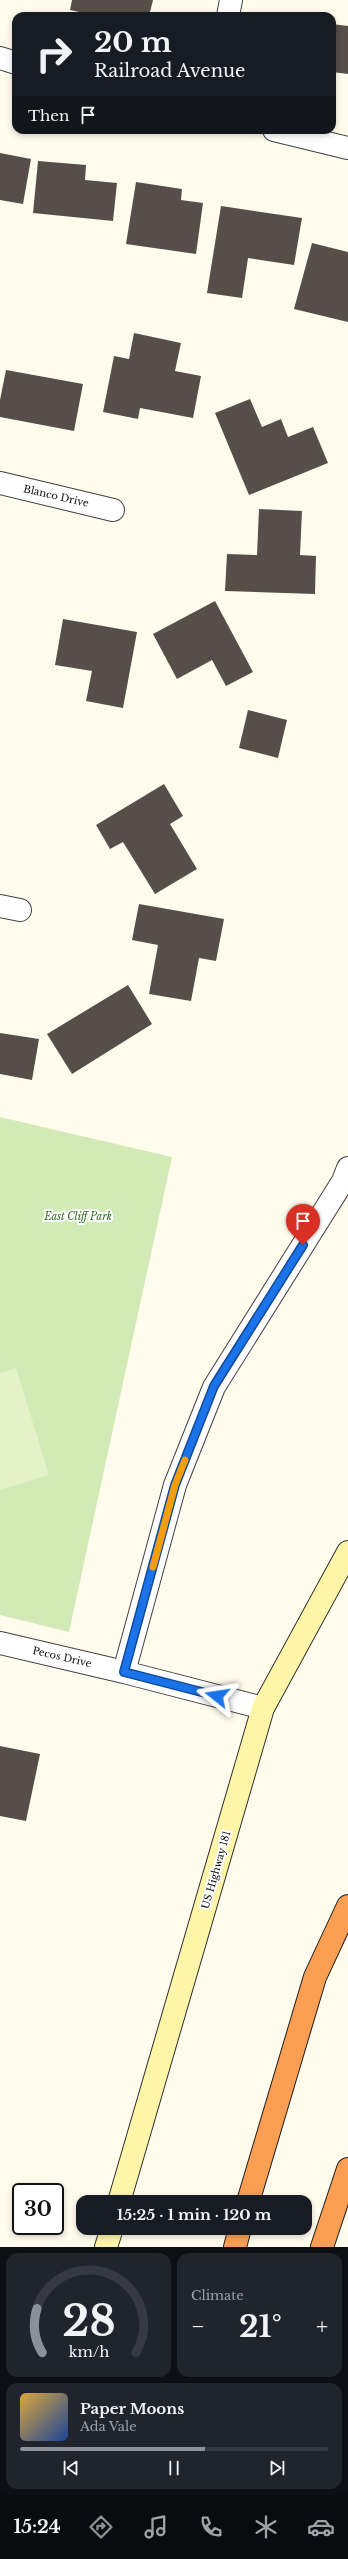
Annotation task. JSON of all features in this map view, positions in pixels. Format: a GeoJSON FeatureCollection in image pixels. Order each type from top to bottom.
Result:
{"type":"FeatureCollection","features":[{"type":"Feature","properties":{"kind":"highway"},"geometry":{"type":"LineString","coordinates":[[250,2195],[315,1977],[348,1906]]}},
{"type":"Feature","properties":{"kind":"highway"},"geometry":{"type":"LineString","coordinates":[[322,2247],[348,2169]]}},
{"type":"Feature","properties":{"kind":"highway"},"geometry":{"type":"LineString","coordinates":[[235,2247],[238,2235]]}},
{"type":"Feature","properties":{"kind":"main road","name":"US Highway 181"},"geometry":{"type":"LineString","coordinates":[[121,2195],[263,1708],[348,1552]]}},
{"type":"Feature","properties":{"kind":"main road"},"geometry":{"type":"LineString","coordinates":[[106,2247],[110,2235]]}},
{"type":"Feature","properties":{"kind":"street"},"geometry":{"type":"LineString","coordinates":[[229,12],[231,0]]}},
{"type":"Feature","properties":{"kind":"street"},"geometry":{"type":"LineString","coordinates":[[0,58],[12,62]]}},
{"type":"Feature","properties":{"kind":"street"},"geometry":{"type":"LineString","coordinates":[[290,134],[348,148]]}},
{"type":"Feature","properties":{"kind":"street","name":"Blanco Drive"},"geometry":{"type":"LineString","coordinates":[[0,483],[113,510]]}},
{"type":"Feature","properties":{"kind":"street"},"geometry":{"type":"LineString","coordinates":[[124,1672],[175,1485],[214,1386],[343,1181],[348,1168]]}},
{"type":"Feature","properties":{"kind":"street","name":"Pecos Drive"},"geometry":{"type":"LineString","coordinates":[[0,1643],[124,1672],[263,1708]]}},
{"type":"Feature","properties":{"kind":"green space","name":"East Cliff Park"},"geometry":{"type":"Polygon","coordinates":[[[0,1117],[172,1157],[69,1632],[0,1615],[0,1117]]]}},
{"type":"Feature","properties":{"kind":"green space"},"geometry":{"type":"Polygon","coordinates":[[[16,1368],[49,1475],[0,1490],[0,1373],[16,1368]]]}},
{"type":"Feature","properties":{"kind":"building"},"geometry":{"type":"Polygon","coordinates":[[[72,0],[153,0],[150,12],[79,12],[70,10],[72,0]]]}},
{"type":"Feature","properties":{"kind":"building"},"geometry":{"type":"Polygon","coordinates":[[[336,24],[348,26],[348,74],[336,72],[336,24]]]}},
{"type":"Feature","properties":{"kind":"building"},"geometry":{"type":"Polygon","coordinates":[[[0,153],[31,159],[23,204],[0,200],[0,153]]]}},
{"type":"Feature","properties":{"kind":"building"},"geometry":{"type":"Polygon","coordinates":[[[38,161],[86,165],[85,180],[117,183],[113,221],[33,213],[38,161]]]}},
{"type":"Feature","properties":{"kind":"building"},"geometry":{"type":"Polygon","coordinates":[[[136,182],[182,189],[181,200],[203,203],[196,254],[126,244],[136,182]]]}},
{"type":"Feature","properties":{"kind":"building"},"geometry":{"type":"Polygon","coordinates":[[[221,206],[302,218],[294,265],[248,258],[242,298],[207,293],[221,206]]]}},
{"type":"Feature","properties":{"kind":"building"},"geometry":{"type":"Polygon","coordinates":[[[312,243],[348,252],[348,322],[294,309],[312,243]]]}},
{"type":"Feature","properties":{"kind":"building"},"geometry":{"type":"Polygon","coordinates":[[[134,333],[181,343],[175,371],[201,376],[193,418],[140,408],[138,419],[103,412],[114,356],[129,359],[134,333]]]}},
{"type":"Feature","properties":{"kind":"building"},"geometry":{"type":"Polygon","coordinates":[[[6,370],[83,384],[74,431],[0,417],[0,400],[6,370]]]}},
{"type":"Feature","properties":{"kind":"building"},"geometry":{"type":"Polygon","coordinates":[[[250,399],[262,427],[281,419],[288,437],[313,427],[328,463],[249,495],[215,413],[250,399]]]}},
{"type":"Feature","properties":{"kind":"building"},"geometry":{"type":"Polygon","coordinates":[[[259,509],[302,511],[300,555],[316,556],[315,594],[225,591],[227,554],[257,555],[259,509]]]}},
{"type":"Feature","properties":{"kind":"building"},"geometry":{"type":"Polygon","coordinates":[[[215,601],[253,672],[226,686],[212,660],[177,679],[153,634],[215,601]]]}},
{"type":"Feature","properties":{"kind":"building"},"geometry":{"type":"Polygon","coordinates":[[[63,619],[137,632],[123,708],[86,701],[92,671],[55,665],[63,619]]]}},
{"type":"Feature","properties":{"kind":"building"},"geometry":{"type":"Polygon","coordinates":[[[248,710],[287,720],[278,758],[239,748],[248,710]]]}},
{"type":"Feature","properties":{"kind":"building"},"geometry":{"type":"Polygon","coordinates":[[[164,784],[183,816],[170,824],[197,869],[155,894],[123,842],[110,849],[96,825],[164,784]]]}},
{"type":"Feature","properties":{"kind":"building"},"geometry":{"type":"Polygon","coordinates":[[[139,904],[224,919],[216,961],[199,958],[191,1001],[149,994],[158,945],[132,940],[139,904]]]}},
{"type":"Feature","properties":{"kind":"building"},"geometry":{"type":"Polygon","coordinates":[[[128,985],[152,1024],[72,1074],[47,1034],[128,985]]]}},
{"type":"Feature","properties":{"kind":"building"},"geometry":{"type":"Polygon","coordinates":[[[0,1033],[39,1039],[32,1080],[0,1074],[0,1033]]]}},
{"type":"Feature","properties":{"kind":"building"},"geometry":{"type":"Polygon","coordinates":[[[0,1746],[40,1754],[26,1821],[0,1816],[0,1746]]]}},
{"type":"Feature","properties":{"kind":"slow traffic"},"geometry":{"type":"LineString","coordinates":[[153,1567],[175,1485],[185,1460]]}},
{"type":"Feature","properties":{"kind":"route"},"geometry":{"type":"LineString","coordinates":[[217,1696],[124,1672],[175,1485],[214,1386],[303,1245]]}}]}
